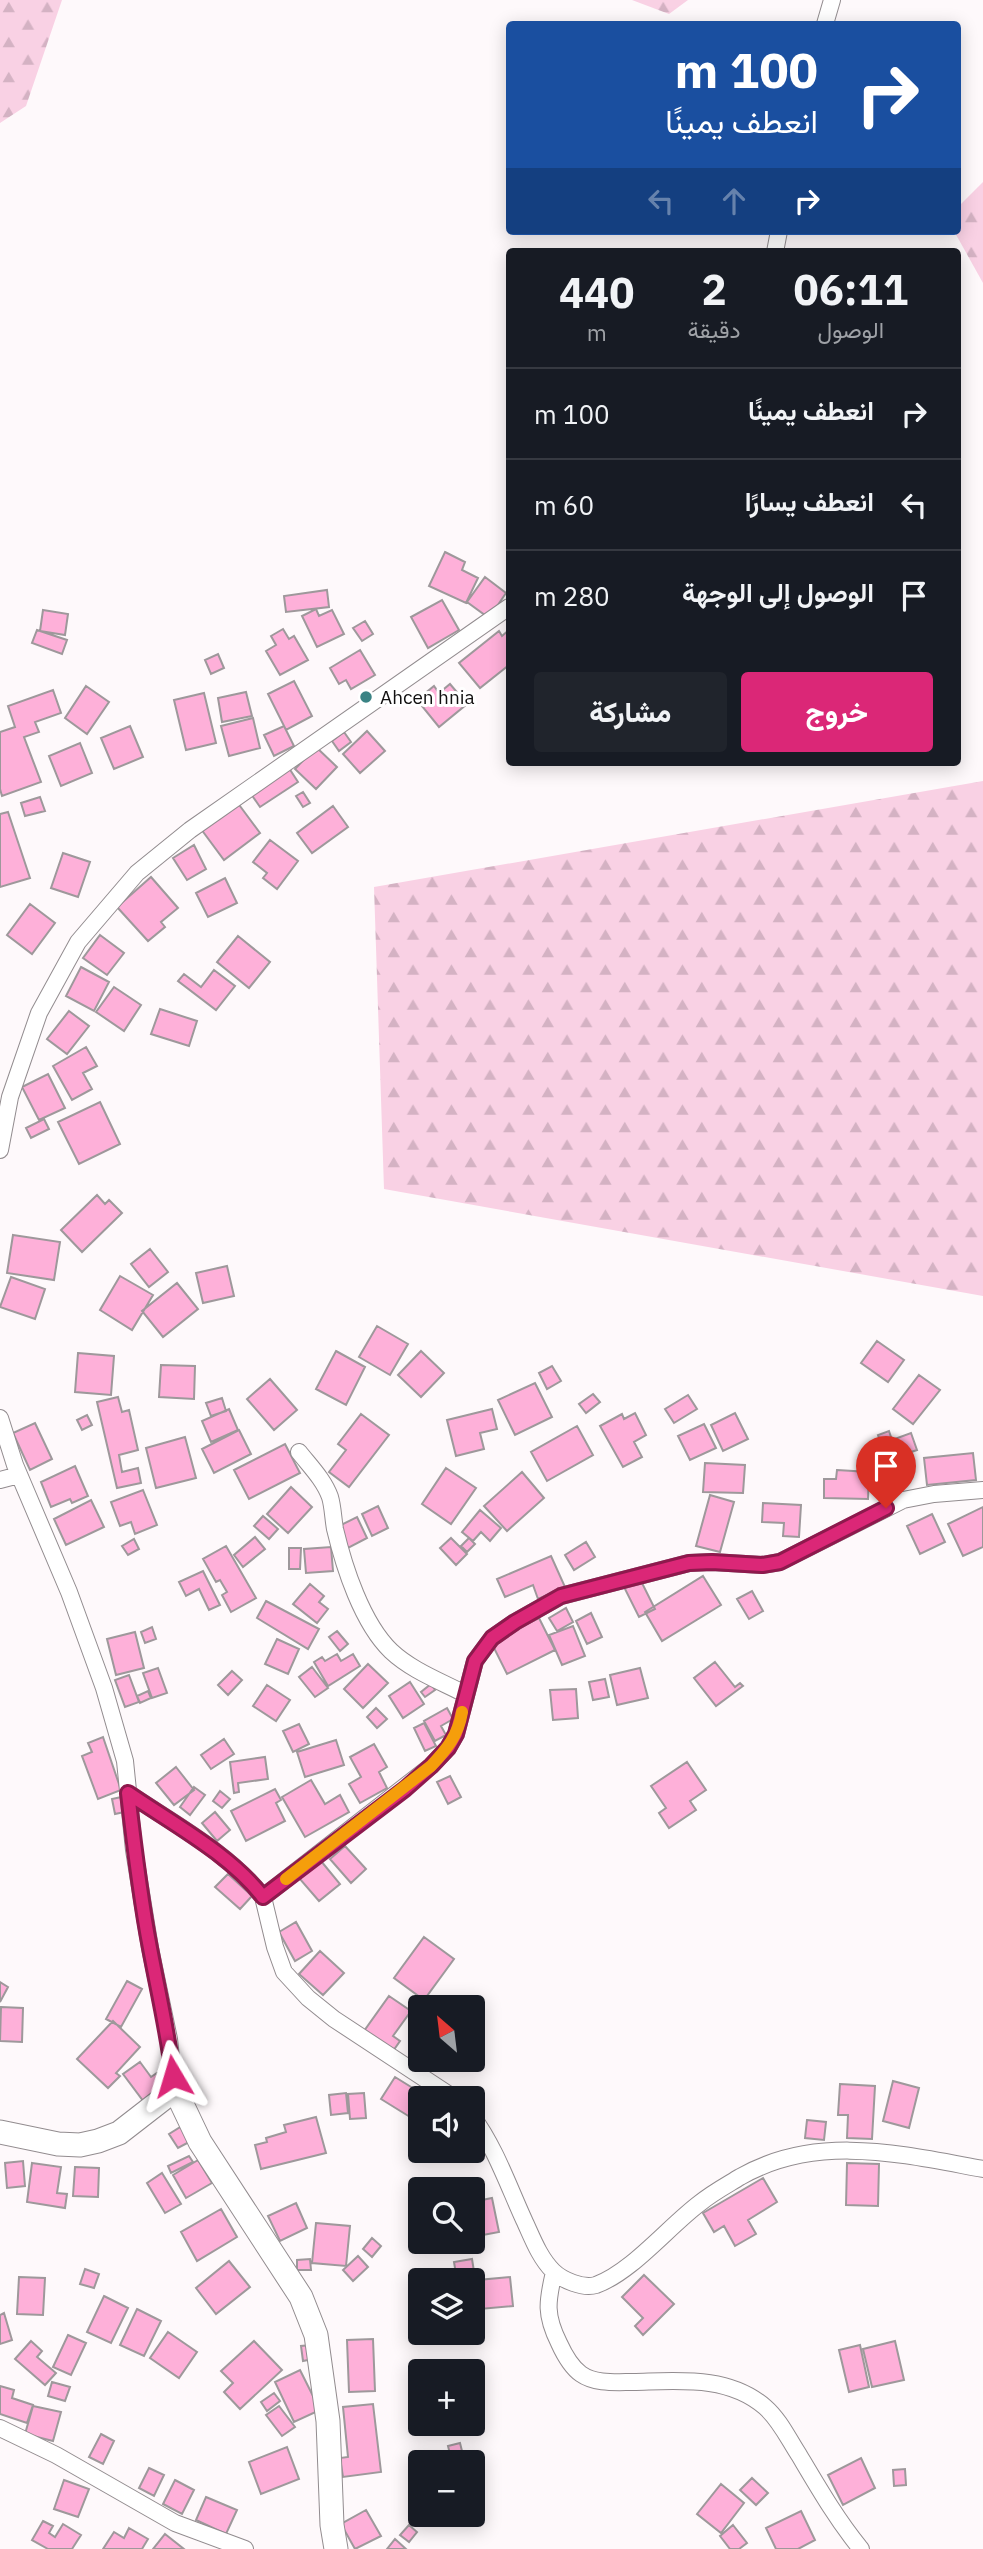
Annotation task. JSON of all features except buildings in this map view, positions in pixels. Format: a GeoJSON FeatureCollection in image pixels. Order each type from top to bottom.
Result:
{"type":"FeatureCollection","features":[{"type":"Feature","properties":{"kind":"street"},"geometry":{"type":"LineString","coordinates":[[826,21],[832,0]]}},
{"type":"Feature","properties":{"kind":"street"},"geometry":{"type":"LineString","coordinates":[[0,1150],[10,1097],[39,1013],[78,942],[137,873],[190,830],[506,609]]}},
{"type":"Feature","properties":{"kind":"street"},"geometry":{"type":"LineString","coordinates":[[0,1418],[19,1475],[69,1592],[104,1688],[125,1762],[134,1850],[150,1948],[169,2039],[173,2076],[181,2102],[200,2142],[302,2297],[316,2335],[328,2421],[332,2525],[336,2549]]}},
{"type":"Feature","properties":{"kind":"street"},"geometry":{"type":"LineString","coordinates":[[299,1452],[330,1498],[338,1539],[361,1606],[372,1626],[388,1648],[404,1662],[465,1695]]}},
{"type":"Feature","properties":{"kind":"street"},"geometry":{"type":"LineString","coordinates":[[0,1480],[19,1475]]}},
{"type":"Feature","properties":{"kind":"street"},"geometry":{"type":"LineString","coordinates":[[263,1897],[431,1766],[448,1748],[456,1734],[475,1661],[492,1638],[561,1596],[689,1563],[762,1565],[780,1562],[903,1500],[934,1494],[983,1490]]}},
{"type":"Feature","properties":{"kind":"street"},"geometry":{"type":"LineString","coordinates":[[128,1793],[233,1866],[250,1881],[263,1897],[284,1972],[308,1998],[334,2019],[436,2086]]}},
{"type":"Feature","properties":{"kind":"street"},"geometry":{"type":"LineString","coordinates":[[0,2132],[58,2144],[80,2145],[98,2141],[119,2133],[168,2095],[173,2076]]}},
{"type":"Feature","properties":{"kind":"street"},"geometry":{"type":"LineString","coordinates":[[485,2134],[539,2253],[554,2272],[571,2283],[593,2286],[615,2276],[700,2202],[743,2176],[787,2158],[825,2150],[890,2152],[983,2169]]}},
{"type":"Feature","properties":{"kind":"street"},"geometry":{"type":"LineString","coordinates":[[554,2272],[547,2302],[548,2318],[566,2356],[580,2373],[594,2380],[615,2382],[688,2380],[714,2383],[745,2393],[766,2408],[780,2425],[860,2549]]}},
{"type":"Feature","properties":{"kind":"street"},"geometry":{"type":"LineString","coordinates":[[0,2428],[56,2455],[175,2523],[245,2549]]}},
{"type":"Feature","properties":{"kind":"green space"},"geometry":{"type":"Polygon","coordinates":[[[0,0],[62,0],[26,106],[0,123],[0,0]]]}},
{"type":"Feature","properties":{"kind":"green space"},"geometry":{"type":"Polygon","coordinates":[[[632,0],[688,0],[669,14],[632,0]]]}},
{"type":"Feature","properties":{"kind":"green space"},"geometry":{"type":"Polygon","coordinates":[[[983,182],[983,283],[956,235],[961,235],[961,204],[983,182]]]}},
{"type":"Feature","properties":{"kind":"green space"},"geometry":{"type":"Polygon","coordinates":[[[983,781],[983,1296],[384,1189],[374,887],[983,781]]]}},
{"type":"Feature","properties":{"kind":"slow traffic"},"geometry":{"type":"LineString","coordinates":[[286,1879],[405,1789],[431,1766],[448,1748],[456,1734],[462,1712]]}},
{"type":"Feature","properties":{"kind":"place","name":"Ahcen hnia"},"geometry":{"type":"Point","coordinates":[366,697]}},
{"type":"Feature","properties":{"kind":"route"},"geometry":{"type":"LineString","coordinates":[[173,2076],[169,2039],[150,1948],[134,1850],[128,1793],[233,1866],[263,1897],[405,1789],[448,1748],[456,1734],[475,1661],[492,1638],[515,1622],[561,1596],[689,1563],[762,1565],[780,1562],[886,1508]]}}]}
